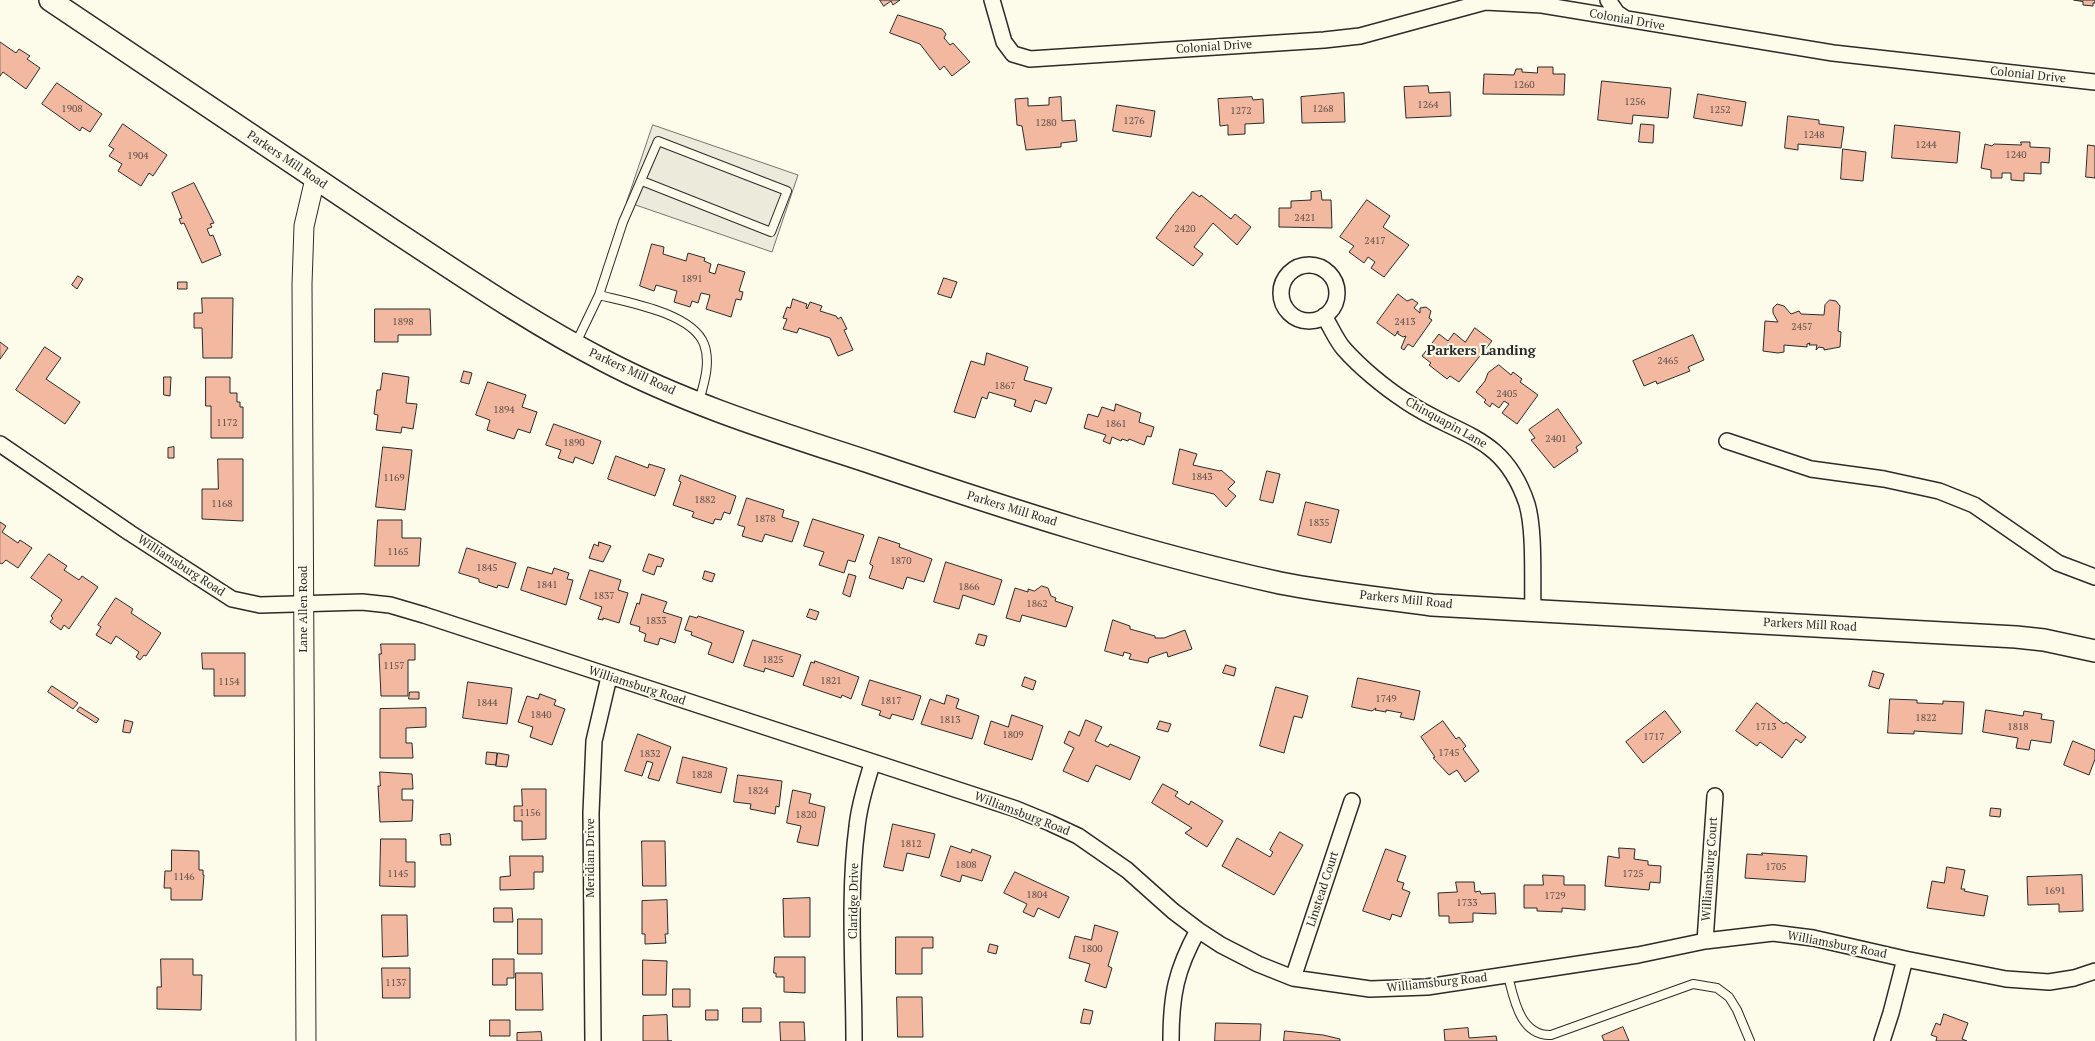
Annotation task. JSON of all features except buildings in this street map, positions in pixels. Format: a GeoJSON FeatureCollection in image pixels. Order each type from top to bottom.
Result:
{"type":"FeatureCollection","features":[{"type":"Feature","properties":{"kind":"main road","name":"Parkers Mill Road"},"geometry":{"type":"LineString","coordinates":[[50,0],[315,179],[504,303],[575,345],[608,362],[698,402],[978,499],[1188,560],[1280,583],[1337,593],[1432,604],[2016,637],[2044,640],[2095,651]]}},
{"type":"Feature","properties":{"kind":"street","name":"Colonial Drive"},"geometry":{"type":"LineString","coordinates":[[992,0],[1000,34],[1013,54],[1030,59],[1360,36],[1487,1],[1542,5],[1833,54],[2095,82]]}},
{"type":"Feature","properties":{"kind":"street"},"geometry":{"type":"LineString","coordinates":[[1608,0],[1617,12],[1626,19]]}},
{"type":"Feature","properties":{"kind":"street","name":"Lane Allen Road"},"geometry":{"type":"LineString","coordinates":[[306,1041],[303,246],[304,226],[315,179]]}},
{"type":"Feature","properties":{"kind":"street","name":"Chinquapin Lane"},"geometry":{"type":"LineString","coordinates":[[1324,316],[1343,348],[1382,383],[1424,413],[1478,438],[1507,465],[1520,486],[1527,506],[1532,544],[1533,610]]}},
{"type":"Feature","properties":{"kind":"street"},"geometry":{"type":"LineString","coordinates":[[1727,441],[1811,469],[1884,479],[1939,491],[1974,505],[2058,563],[2095,577]]}},
{"type":"Feature","properties":{"kind":"street","name":"Williamsburg Road"},"geometry":{"type":"LineString","coordinates":[[0,444],[179,566],[232,599],[260,605],[362,602],[390,605],[872,764],[1016,809],[1050,822],[1078,836],[1127,870],[1173,911],[1221,945],[1258,964],[1294,978],[1370,989],[1396,989],[1508,976],[1638,955],[1705,941],[1773,933],[1813,938],[1905,960],[2006,979],[2040,981],[2074,978],[2095,971]]}},
{"type":"Feature","properties":{"kind":"street","name":"Meridian Drive"},"geometry":{"type":"LineString","coordinates":[[593,1041],[591,804],[594,741],[609,676]]}},
{"type":"Feature","properties":{"kind":"street","name":"Claridge Drive"},"geometry":{"type":"LineString","coordinates":[[854,1041],[854,862],[862,797],[872,764]]}},
{"type":"Feature","properties":{"kind":"street","name":"Williamsburg Court"},"geometry":{"type":"LineString","coordinates":[[1705,941],[1716,796]]}},
{"type":"Feature","properties":{"kind":"street","name":"Linstead Court"},"geometry":{"type":"LineString","coordinates":[[1294,978],[1352,801]]}},
{"type":"Feature","properties":{"kind":"street"},"geometry":{"type":"LineString","coordinates":[[1171,1041],[1174,990],[1182,959],[1198,930]]}},
{"type":"Feature","properties":{"kind":"street"},"geometry":{"type":"LineString","coordinates":[[1882,1041],[1905,960]]}},
{"type":"Feature","properties":{"kind":"lane"},"geometry":{"type":"LineString","coordinates":[[575,345],[598,294],[623,222],[658,142],[787,191],[771,232],[642,181]]}},
{"type":"Feature","properties":{"kind":"lane"},"geometry":{"type":"LineString","coordinates":[[598,294],[659,310],[690,327],[704,344],[707,363],[704,383],[698,402]]}},
{"type":"Feature","properties":{"kind":"lane"},"geometry":{"type":"LineString","coordinates":[[1508,976],[1518,1013],[1529,1028],[1542,1035],[1551,1034],[1692,984],[1717,988],[1729,997],[1737,1010],[1750,1041]]}},
{"type":"Feature","properties":{"kind":"shaded area"},"geometry":{"type":"Polygon","coordinates":[[[653,125],[798,175],[772,252],[627,202],[653,125]]]}},
{"type":"Feature","properties":{"kind":"district","name":"Parkers Landing"},"geometry":{"type":"Point","coordinates":[1481,351]}}]}
